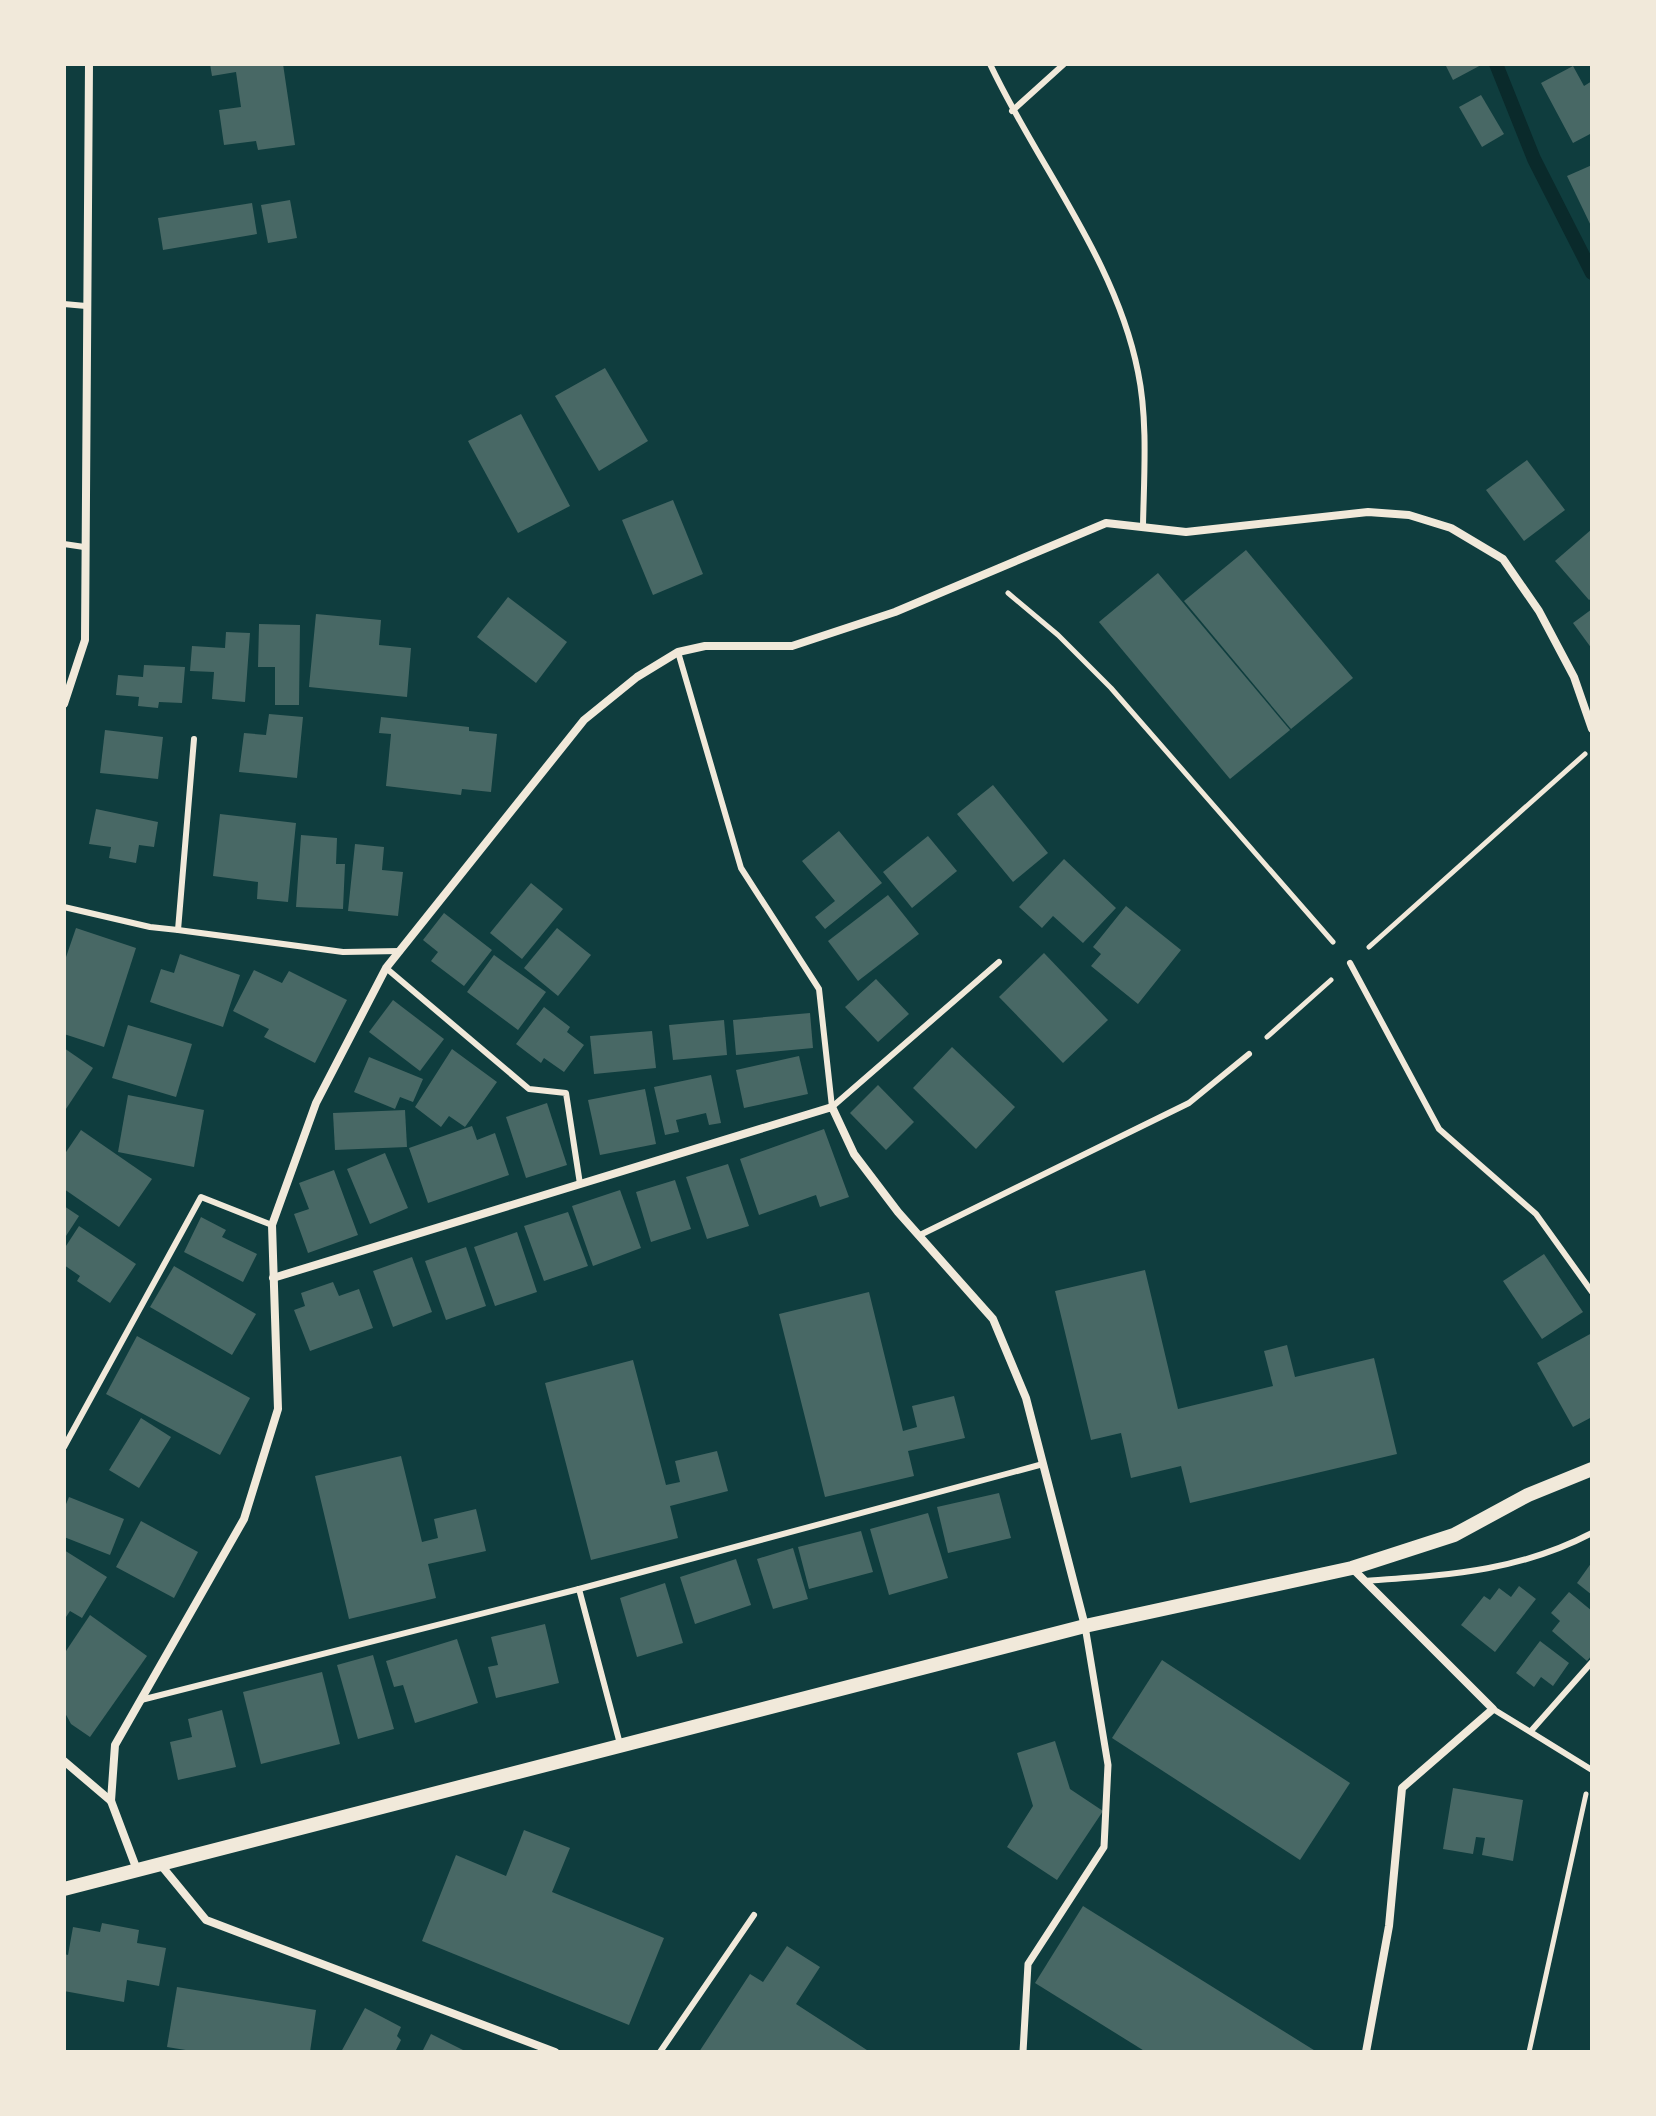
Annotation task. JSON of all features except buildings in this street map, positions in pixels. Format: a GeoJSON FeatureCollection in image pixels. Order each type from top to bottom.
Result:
{"type":"FeatureCollection","features":[{"type":"Feature","properties":{"kind":"street"},"geometry":{"type":"LineString","coordinates":[[64,704],[85,640],[89,64]]}},
{"type":"Feature","properties":{"kind":"street"},"geometry":{"type":"LineString","coordinates":[[137,1870],[111,1801],[115,1745],[244,1519],[278,1409],[272,1225],[316,1103],[386,968],[584,720],[637,677],[678,652],[705,646],[792,646],[895,612],[1106,523],[1186,532],[1368,512],[1409,515],[1451,528],[1503,559],[1539,611],[1574,677],[1592,729]]}},
{"type":"Feature","properties":{"kind":"street"},"geometry":{"type":"LineString","coordinates":[[273,1278],[832,1107],[854,1154],[993,1319],[1026,1398],[1085,1626],[1108,1765],[1104,1847],[1028,1964],[1023,2052]]}},
{"type":"Feature","properties":{"kind":"street"},"geometry":{"type":"LineString","coordinates":[[64,1889],[1085,1626],[1352,1568],[1454,1535],[1528,1495],[1592,1469]]}},
{"type":"Feature","properties":{"kind":"street"},"geometry":{"type":"LineString","coordinates":[[1352,1568],[1493,1709],[1402,1788],[1389,1926],[1366,2052]]}},
{"type":"Feature","properties":{"kind":"street"},"geometry":{"type":"LineString","coordinates":[[64,1761],[111,1801]]}},
{"type":"Feature","properties":{"kind":"street"},"geometry":{"type":"LineString","coordinates":[[160,1864],[206,1920],[555,2052]]}},
{"type":"Feature","properties":{"kind":"lane"},"geometry":{"type":"LineString","coordinates":[[990,64],[1012,111],[1110,282],[1138,372],[1144,475],[1143,525]]}},
{"type":"Feature","properties":{"kind":"lane"},"geometry":{"type":"LineString","coordinates":[[1012,111],[1064,64]]}},
{"type":"Feature","properties":{"kind":"lane"},"geometry":{"type":"LineString","coordinates":[[64,304],[86,306]]}},
{"type":"Feature","properties":{"kind":"lane"},"geometry":{"type":"LineString","coordinates":[[64,544],[84,547]]}},
{"type":"Feature","properties":{"kind":"lane"},"geometry":{"type":"LineString","coordinates":[[678,652],[741,868],[819,989],[832,1107]]}},
{"type":"Feature","properties":{"kind":"lane"},"geometry":{"type":"LineString","coordinates":[[178,930],[194,739]]}},
{"type":"Feature","properties":{"kind":"lane"},"geometry":{"type":"LineString","coordinates":[[64,907],[150,927],[343,952],[400,951]]}},
{"type":"Feature","properties":{"kind":"lane"},"geometry":{"type":"LineString","coordinates":[[832,1107],[999,962]]}},
{"type":"Feature","properties":{"kind":"lane"},"geometry":{"type":"LineString","coordinates":[[1350,963],[1439,1129],[1536,1214],[1592,1292]]}},
{"type":"Feature","properties":{"kind":"lane"},"geometry":{"type":"LineString","coordinates":[[386,968],[529,1089],[566,1093],[580,1184]]}},
{"type":"Feature","properties":{"kind":"lane"},"geometry":{"type":"LineString","coordinates":[[920,1235],[1189,1103],[1249,1054]]}},
{"type":"Feature","properties":{"kind":"lane"},"geometry":{"type":"LineString","coordinates":[[64,1447],[201,1197],[272,1225]]}},
{"type":"Feature","properties":{"kind":"lane"},"geometry":{"type":"LineString","coordinates":[[138,1701],[579,1589],[1043,1464]]}},
{"type":"Feature","properties":{"kind":"lane"},"geometry":{"type":"LineString","coordinates":[[1365,1581],[1484,1572],[1552,1554],[1592,1533]]}},
{"type":"Feature","properties":{"kind":"lane"},"geometry":{"type":"LineString","coordinates":[[579,1589],[621,1746]]}},
{"type":"Feature","properties":{"kind":"lane"},"geometry":{"type":"LineString","coordinates":[[1531,1731],[1592,1662]]}},
{"type":"Feature","properties":{"kind":"lane"},"geometry":{"type":"LineString","coordinates":[[1493,1709],[1592,1770]]}},
{"type":"Feature","properties":{"kind":"lane"},"geometry":{"type":"LineString","coordinates":[[660,2052],[754,1915]]}},
{"type":"Feature","properties":{"kind":"path"},"geometry":{"type":"LineString","coordinates":[[985,574],[1058,635],[1111,688],[1350,963]]}},
{"type":"Feature","properties":{"kind":"path"},"geometry":{"type":"LineString","coordinates":[[1282,1024],[1592,748]]}},
{"type":"Feature","properties":{"kind":"path"},"geometry":{"type":"LineString","coordinates":[[1529,2052],[1592,1770]]}},
{"type":"Feature","properties":{"kind":"waterway"},"geometry":{"type":"LineString","coordinates":[[1496,64],[1534,159],[1592,273]]}}]}
